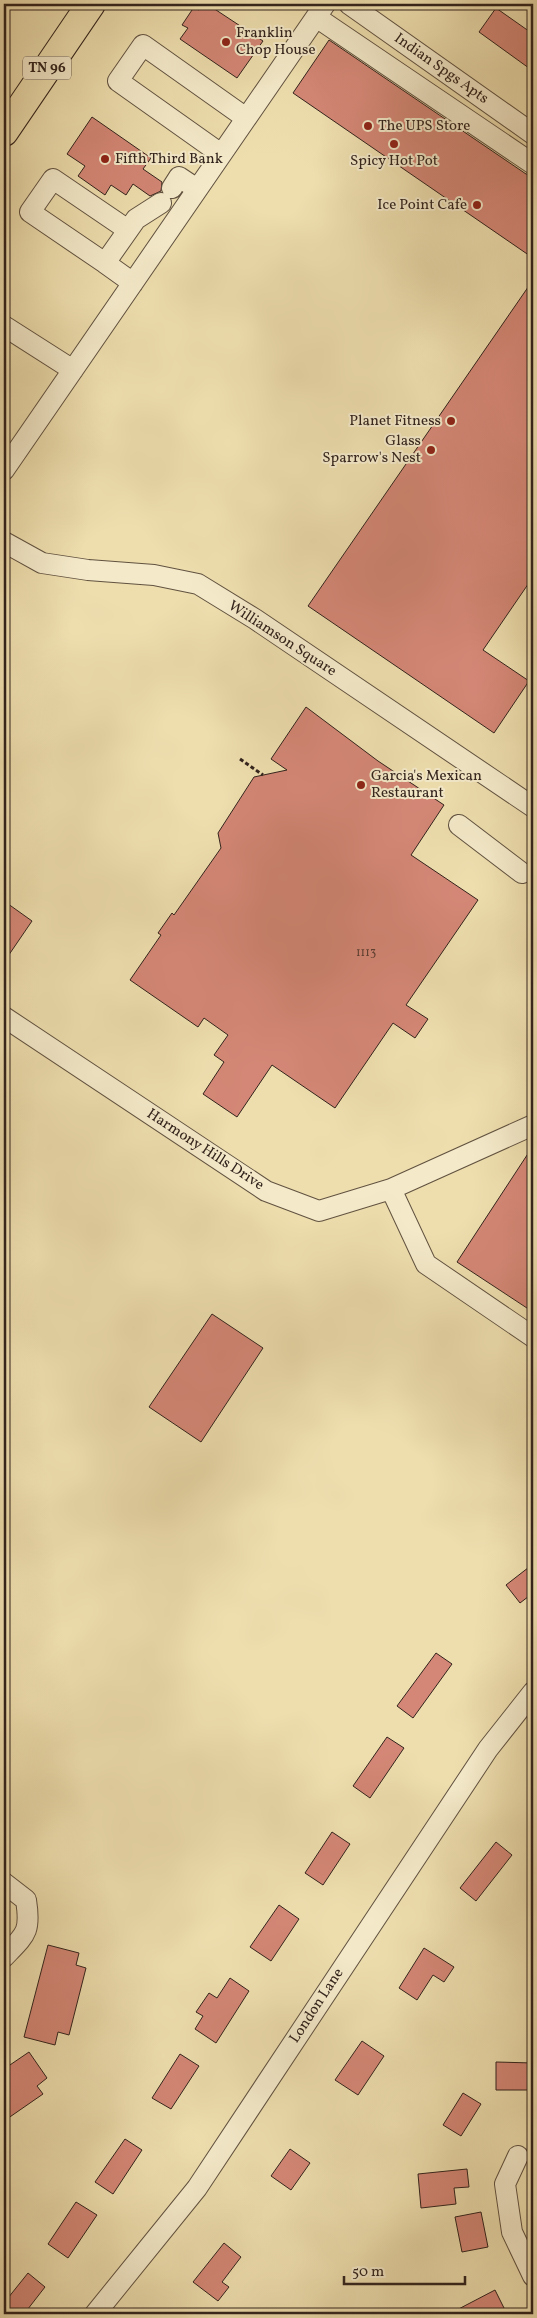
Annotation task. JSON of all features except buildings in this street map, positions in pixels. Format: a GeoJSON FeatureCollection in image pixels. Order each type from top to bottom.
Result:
{"type":"FeatureCollection","features":[{"type":"Feature","properties":{"kind":"highway","name":"TN 96"},"geometry":{"type":"LineString","coordinates":[[7,120],[91,4]]}},
{"type":"Feature","properties":{"kind":"street","name":"Indian Spgs Apts"},"geometry":{"type":"LineString","coordinates":[[349,4],[533,134]]}},
{"type":"Feature","properties":{"kind":"street"},"geometry":{"type":"LineString","coordinates":[[5,467],[321,10],[533,164]]}},
{"type":"Feature","properties":{"kind":"street"},"geometry":{"type":"LineString","coordinates":[[221,154],[118,81],[143,45],[246,118]]}},
{"type":"Feature","properties":{"kind":"street"},"geometry":{"type":"LineString","coordinates":[[105,263],[136,219],[166,196],[179,177],[197,189]]}},
{"type":"Feature","properties":{"kind":"street"},"geometry":{"type":"LineString","coordinates":[[128,230],[53,179],[30,212],[133,283]]}},
{"type":"Feature","properties":{"kind":"street"},"geometry":{"type":"LineString","coordinates":[[4,326],[73,370]]}},
{"type":"Feature","properties":{"kind":"street","name":"Williamson Square"},"geometry":{"type":"LineString","coordinates":[[4,542],[42,563],[88,570],[154,575],[198,584],[255,619],[533,807]]}},
{"type":"Feature","properties":{"kind":"street"},"geometry":{"type":"LineString","coordinates":[[459,825],[522,873]]}},
{"type":"Feature","properties":{"kind":"street","name":"Harmony Hills Drive"},"geometry":{"type":"LineString","coordinates":[[4,1017],[266,1191],[319,1211],[391,1189],[533,1125]]}},
{"type":"Feature","properties":{"kind":"street"},"geometry":{"type":"LineString","coordinates":[[391,1189],[426,1264],[533,1337]]}},
{"type":"Feature","properties":{"kind":"street","name":"London Lane"},"geometry":{"type":"LineString","coordinates":[[95,2314],[197,2188],[483,1757],[533,1692]]}},
{"type":"Feature","properties":{"kind":"street"},"geometry":{"type":"LineString","coordinates":[[4,1883],[26,1900],[29,1922],[21,1939],[4,1957]]}},
{"type":"Feature","properties":{"kind":"street"},"geometry":{"type":"LineString","coordinates":[[518,2156],[505,2184],[512,2232],[533,2276]]}},
{"type":"Feature","properties":{"kind":"path"},"geometry":{"type":"LineString","coordinates":[[240,759],[263,775]]}},
{"type":"Feature","properties":{"kind":"place","name":"Franklin Chop House"},"geometry":{"type":"Point","coordinates":[226,42]}},
{"type":"Feature","properties":{"kind":"place","name":"The UPS Store"},"geometry":{"type":"Point","coordinates":[368,126]}},
{"type":"Feature","properties":{"kind":"place","name":"Spicy Hot Pot"},"geometry":{"type":"Point","coordinates":[394,144]}},
{"type":"Feature","properties":{"kind":"place","name":"Fifth Third Bank"},"geometry":{"type":"Point","coordinates":[105,159]}},
{"type":"Feature","properties":{"kind":"place","name":"Ice Point Cafe"},"geometry":{"type":"Point","coordinates":[477,205]}},
{"type":"Feature","properties":{"kind":"place","name":"Planet Fitness"},"geometry":{"type":"Point","coordinates":[451,421]}},
{"type":"Feature","properties":{"kind":"place","name":"Glass Sparrow's Nest"},"geometry":{"type":"Point","coordinates":[431,450]}},
{"type":"Feature","properties":{"kind":"place","name":"Garcia's Mexican Restaurant"},"geometry":{"type":"Point","coordinates":[361,785]}}]}
